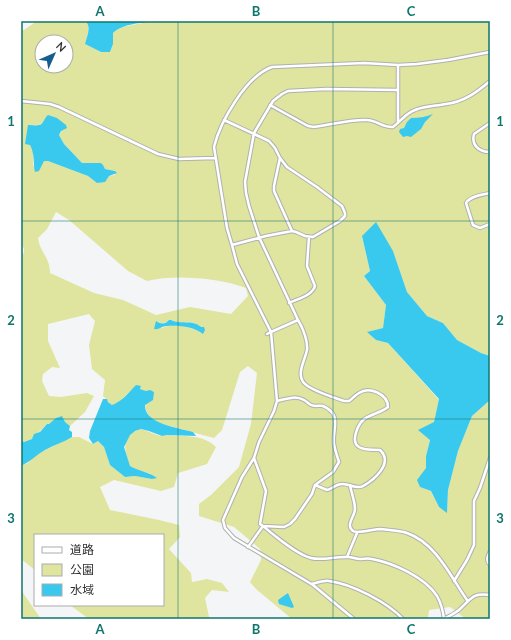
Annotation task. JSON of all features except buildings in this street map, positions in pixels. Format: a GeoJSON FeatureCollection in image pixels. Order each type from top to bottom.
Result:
{"type":"FeatureCollection","features":[{"type":"Feature","properties":{"kind":"street"},"geometry":{"type":"LineString","coordinates":[[354,619],[311,584],[234,538],[228,533],[223,520],[242,477],[254,458],[259,442],[274,411],[277,401],[271,332],[237,264],[227,228],[215,158],[214,147],[216,138],[224,120],[247,86],[259,74],[272,67],[364,63],[398,65],[448,60],[490,52]]}},
{"type":"Feature","properties":{"kind":"street"},"geometry":{"type":"LineString","coordinates":[[398,65],[398,124]]}},
{"type":"Feature","properties":{"kind":"street"},"geometry":{"type":"LineString","coordinates":[[270,105],[303,124],[314,127],[371,120],[390,128],[398,124],[406,115],[423,107],[448,104],[465,99],[478,92],[490,81]]}},
{"type":"Feature","properties":{"kind":"street"},"geometry":{"type":"LineString","coordinates":[[315,485],[327,490],[342,484],[359,487],[363,486],[382,471],[385,459],[382,452],[380,450],[360,448],[356,443],[355,438],[358,426],[362,421],[385,410],[388,407],[388,404],[387,400],[380,393],[363,391],[349,401],[344,401],[304,384],[300,375],[307,349],[302,326],[289,303],[259,237],[246,193],[245,182],[254,133],[270,105],[277,98],[288,91],[326,89],[398,90]]}},
{"type":"Feature","properties":{"kind":"street"},"geometry":{"type":"LineString","coordinates":[[21,101],[50,104],[59,107],[158,154],[179,159],[215,158]]}},
{"type":"Feature","properties":{"kind":"street"},"geometry":{"type":"LineString","coordinates":[[224,120],[269,141],[276,148],[280,158],[287,167],[318,187],[342,206],[345,216],[340,221],[317,235],[309,237],[292,231],[259,237],[232,245]]}},
{"type":"Feature","properties":{"kind":"street"},"geometry":{"type":"LineString","coordinates":[[490,123],[474,134],[473,140],[476,148],[490,152]]}},
{"type":"Feature","properties":{"kind":"street"},"geometry":{"type":"LineString","coordinates":[[280,158],[274,191],[292,231]]}},
{"type":"Feature","properties":{"kind":"street"},"geometry":{"type":"LineString","coordinates":[[490,193],[472,198],[466,203],[472,225],[480,228],[490,224]]}},
{"type":"Feature","properties":{"kind":"street"},"geometry":{"type":"LineString","coordinates":[[289,303],[311,293],[314,289],[307,266],[309,237]]}},
{"type":"Feature","properties":{"kind":"street"},"geometry":{"type":"LineString","coordinates":[[267,334],[298,320]]}},
{"type":"Feature","properties":{"kind":"street"},"geometry":{"type":"LineString","coordinates":[[263,526],[284,527],[290,524],[312,494],[315,485],[333,472],[339,462],[334,444],[334,414],[323,406],[312,406],[296,397],[277,401]]}},
{"type":"Feature","properties":{"kind":"street"},"geometry":{"type":"LineString","coordinates":[[254,458],[266,491],[260,524],[303,555],[319,560],[347,557],[371,559],[386,563],[419,578],[430,587],[441,604],[444,619],[460,609],[467,600],[481,594],[490,595]]}},
{"type":"Feature","properties":{"kind":"street"},"geometry":{"type":"LineString","coordinates":[[454,581],[474,545],[474,501],[490,458]]}},
{"type":"Feature","properties":{"kind":"street"},"geometry":{"type":"LineString","coordinates":[[350,485],[355,510],[350,525],[352,531],[357,533],[379,529],[406,533],[419,538],[429,546],[467,600]]}},
{"type":"Feature","properties":{"kind":"street"},"geometry":{"type":"LineString","coordinates":[[248,547],[263,526]]}},
{"type":"Feature","properties":{"kind":"street"},"geometry":{"type":"LineString","coordinates":[[347,557],[357,533]]}},
{"type":"Feature","properties":{"kind":"street"},"geometry":{"type":"LineString","coordinates":[[490,551],[487,561],[490,565]]}},
{"type":"Feature","properties":{"kind":"street"},"geometry":{"type":"LineString","coordinates":[[311,584],[327,580],[348,586],[385,604],[403,619]]}},
{"type":"Feature","properties":{"kind":"green space"},"geometry":{"type":"Polygon","coordinates":[[[37,21],[85,21],[89,28],[85,44],[101,52],[110,52],[113,44],[113,33],[117,28],[148,22],[490,21],[490,356],[481,353],[457,340],[443,323],[427,316],[407,292],[393,251],[362,237],[370,271],[364,276],[386,305],[383,328],[368,332],[376,340],[388,343],[439,400],[426,456],[426,468],[420,487],[431,491],[439,507],[447,512],[448,490],[458,451],[472,416],[490,400],[490,619],[466,619],[450,607],[429,610],[428,619],[292,619],[256,589],[250,582],[261,560],[260,549],[234,527],[199,516],[199,504],[211,495],[239,467],[251,424],[257,373],[248,366],[240,372],[222,430],[214,438],[155,422],[148,415],[145,404],[146,391],[140,389],[141,386],[129,392],[122,400],[112,405],[109,403],[103,396],[105,380],[92,369],[89,345],[95,321],[89,314],[48,324],[48,341],[60,368],[52,367],[43,374],[42,381],[49,396],[61,397],[87,393],[94,396],[85,412],[70,426],[65,422],[47,424],[32,439],[24,442],[21,441],[21,251],[24,254],[24,248],[21,246],[21,30],[24,30],[37,21]],[[43,123],[33,125],[30,145],[33,151],[33,165],[39,171],[43,161],[48,161],[88,176],[97,183],[109,176],[115,175],[115,171],[105,169],[101,163],[82,163],[64,144],[59,135],[61,131],[43,123]],[[56,212],[47,229],[38,238],[47,259],[50,273],[94,293],[123,300],[156,315],[190,307],[231,314],[248,296],[246,288],[223,282],[197,278],[170,278],[147,281],[128,271],[69,220],[56,212]],[[169,320],[163,323],[156,321],[162,328],[177,325],[194,329],[203,334],[200,328],[194,323],[169,320]]]}},
{"type":"Feature","properties":{"kind":"green space"},"geometry":{"type":"Polygon","coordinates":[[[141,429],[160,436],[168,435],[200,438],[216,447],[207,464],[178,473],[174,487],[161,491],[114,480],[100,487],[110,510],[179,525],[180,537],[169,549],[191,573],[192,582],[207,579],[222,583],[229,592],[212,590],[205,598],[209,617],[214,619],[89,619],[71,606],[164,606],[164,534],[34,534],[34,569],[21,559],[21,466],[28,463],[34,456],[45,450],[72,437],[79,437],[93,444],[98,441],[104,447],[110,465],[125,477],[135,476],[152,479],[151,474],[130,466],[126,454],[125,444],[130,435],[141,429]]]}},
{"type":"Feature","properties":{"kind":"green space"},"geometry":{"type":"Polygon","coordinates":[[[21,590],[41,619],[21,619],[21,590]]]}},
{"type":"Feature","properties":{"kind":"water"},"geometry":{"type":"Polygon","coordinates":[[[85,21],[197,21],[152,22],[129,25],[120,28],[113,33],[113,44],[110,52],[101,52],[85,44],[89,28],[85,21]]]}},
{"type":"Feature","properties":{"kind":"water"},"geometry":{"type":"Polygon","coordinates":[[[433,114],[425,122],[421,129],[411,137],[403,137],[399,132],[411,118],[433,114]]]}},
{"type":"Feature","properties":{"kind":"water"},"geometry":{"type":"Polygon","coordinates":[[[48,115],[57,118],[66,125],[67,128],[61,131],[59,135],[64,144],[82,163],[101,163],[105,169],[115,171],[117,173],[109,176],[105,182],[97,183],[88,176],[48,161],[44,161],[39,171],[35,172],[32,148],[30,145],[25,144],[28,125],[41,124],[48,115]]]}},
{"type":"Feature","properties":{"kind":"water"},"geometry":{"type":"Polygon","coordinates":[[[376,222],[393,251],[407,292],[427,316],[443,323],[457,340],[481,353],[490,356],[490,400],[472,416],[458,451],[448,490],[447,513],[439,507],[431,491],[420,487],[417,480],[426,468],[426,456],[430,440],[418,430],[434,422],[439,399],[388,343],[376,340],[367,332],[383,328],[386,305],[364,276],[370,271],[362,236],[376,222]]]}},
{"type":"Feature","properties":{"kind":"water"},"geometry":{"type":"Polygon","coordinates":[[[169,320],[194,323],[204,327],[205,330],[203,334],[194,329],[181,326],[166,326],[154,329],[156,321],[162,324],[169,320]]]}},
{"type":"Feature","properties":{"kind":"water"},"geometry":{"type":"Polygon","coordinates":[[[136,385],[141,386],[140,389],[154,392],[153,400],[145,405],[146,411],[150,417],[171,427],[193,432],[196,436],[162,436],[141,429],[130,435],[124,447],[130,466],[151,474],[157,478],[152,479],[135,476],[125,477],[110,465],[104,447],[98,441],[93,444],[89,438],[90,431],[103,399],[107,399],[112,405],[122,399],[136,385]]]}},
{"type":"Feature","properties":{"kind":"water"},"geometry":{"type":"Polygon","coordinates":[[[62,416],[65,422],[70,426],[69,430],[72,432],[72,437],[45,450],[21,466],[21,441],[24,442],[32,439],[34,434],[40,432],[47,424],[62,416]]]}},
{"type":"Feature","properties":{"kind":"water"},"geometry":{"type":"Polygon","coordinates":[[[288,593],[294,607],[292,608],[279,604],[278,600],[288,593]]]}}]}
